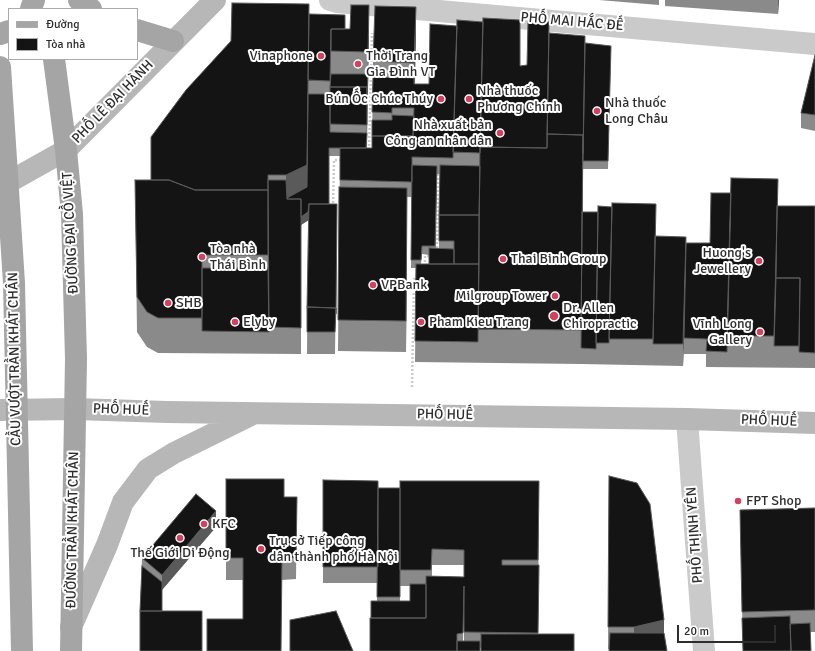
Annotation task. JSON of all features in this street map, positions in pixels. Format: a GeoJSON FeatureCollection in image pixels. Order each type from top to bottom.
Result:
{"type":"FeatureCollection","features":[{"type":"Feature","properties":{"kind":"main road"},"geometry":{"type":"LineString","coordinates":[[79,0],[91,8]]}},
{"type":"Feature","properties":{"kind":"main road","name":"PHỐ LÊ ĐẠI HÀNH"},"geometry":{"type":"LineString","coordinates":[[0,187],[66,150],[215,0]]}},
{"type":"Feature","properties":{"kind":"main road"},"geometry":{"type":"LineString","coordinates":[[138,30],[173,41]]}},
{"type":"Feature","properties":{"kind":"main road","name":"ĐƯỜNG ĐẠI CỒ VIỆT"},"geometry":{"type":"LineString","coordinates":[[54,60],[66,150],[72,221],[76,360],[75,409]]}},
{"type":"Feature","properties":{"kind":"main road","name":"CẦU VƯỢT TRẦN KHÁT CHÂN"},"geometry":{"type":"LineString","coordinates":[[0,67],[5,119],[14,283],[22,651]]}},
{"type":"Feature","properties":{"kind":"main road","name":"PHỐ HUẾ"},"geometry":{"type":"LineString","coordinates":[[0,410],[75,409],[167,412],[687,418],[815,423]]}},
{"type":"Feature","properties":{"kind":"main road","name":"ĐƯỜNG TRẦN KHÁT CHÂN"},"geometry":{"type":"LineString","coordinates":[[71,651],[70,628],[75,409]]}},
{"type":"Feature","properties":{"kind":"main road"},"geometry":{"type":"LineString","coordinates":[[70,628],[104,551],[123,502],[148,468],[174,453],[257,413]]}},
{"type":"Feature","properties":{"kind":"street","name":"PHỐ MAI HẮC ĐẾ"},"geometry":{"type":"LineString","coordinates":[[330,0],[337,2],[815,44]]}},
{"type":"Feature","properties":{"kind":"street","name":"PHỐ THỊNH YÊN"},"geometry":{"type":"LineString","coordinates":[[687,418],[704,651]]}},
{"type":"Feature","properties":{"kind":"path"},"geometry":{"type":"LineString","coordinates":[[369,152],[373,5]]}},
{"type":"Feature","properties":{"kind":"path"},"geometry":{"type":"LineString","coordinates":[[333,214],[334,160],[348,160]]}},
{"type":"Feature","properties":{"kind":"path"},"geometry":{"type":"LineString","coordinates":[[425,271],[425,256],[437,256],[438,174]]}},
{"type":"Feature","properties":{"kind":"path"},"geometry":{"type":"LineString","coordinates":[[411,414],[414,279],[425,279]]}},
{"type":"Feature","properties":{"kind":"building"},"geometry":{"type":"Polygon","coordinates":[[[232,3],[309,4],[307,165],[286,175],[268,175],[268,190],[195,190],[169,180],[151,180],[151,137],[186,90],[231,41],[232,3]]]}},
{"type":"Feature","properties":{"kind":"building"},"geometry":{"type":"Polygon","coordinates":[[[351,5],[369,5],[368,52],[331,51],[331,29],[350,29],[351,5]]]}},
{"type":"Feature","properties":{"kind":"building"},"geometry":{"type":"Polygon","coordinates":[[[375,6],[416,7],[414,63],[373,61],[375,6]]]}},
{"type":"Feature","properties":{"kind":"building"},"geometry":{"type":"Polygon","coordinates":[[[309,14],[345,15],[345,29],[331,29],[330,81],[308,80],[309,14]]]}},
{"type":"Feature","properties":{"kind":"building"},"geometry":{"type":"Polygon","coordinates":[[[483,18],[520,20],[520,66],[527,65],[528,21],[549,22],[547,148],[480,147],[483,18]]]}},
{"type":"Feature","properties":{"kind":"building"},"geometry":{"type":"Polygon","coordinates":[[[457,20],[483,22],[480,153],[453,152],[457,20]]]}},
{"type":"Feature","properties":{"kind":"building"},"geometry":{"type":"Polygon","coordinates":[[[430,24],[457,26],[453,158],[412,157],[412,182],[340,180],[340,148],[372,148],[372,136],[413,136],[414,108],[392,108],[392,113],[372,112],[373,77],[414,78],[414,84],[429,84],[430,24]]]}},
{"type":"Feature","properties":{"kind":"building"},"geometry":{"type":"Polygon","coordinates":[[[549,33],[585,36],[583,153],[583,135],[547,134],[549,33]]]}},
{"type":"Feature","properties":{"kind":"building","name":"Nhà thuốc Long Châu"},"geometry":{"type":"Polygon","coordinates":[[[585,43],[611,46],[608,161],[583,161],[585,43]]]}},
{"type":"Feature","properties":{"kind":"building"},"geometry":{"type":"Polygon","coordinates":[[[815,55],[815,115],[801,113],[815,55]]]}},
{"type":"Feature","properties":{"kind":"building"},"geometry":{"type":"Polygon","coordinates":[[[331,74],[368,74],[367,95],[367,87],[330,87],[331,74]]]}},
{"type":"Feature","properties":{"kind":"building"},"geometry":{"type":"Polygon","coordinates":[[[330,87],[367,87],[367,125],[330,124],[330,87]]]}},
{"type":"Feature","properties":{"kind":"building"},"geometry":{"type":"Polygon","coordinates":[[[308,94],[330,94],[330,132],[367,133],[366,148],[329,148],[329,204],[309,204],[308,212],[301,217],[301,199],[287,198],[307,187],[308,94]]]}},
{"type":"Feature","properties":{"kind":"building"},"geometry":{"type":"Polygon","coordinates":[[[392,115],[414,116],[413,136],[372,136],[372,120],[392,120],[392,115]]]}},
{"type":"Feature","properties":{"kind":"building"},"geometry":{"type":"Polygon","coordinates":[[[547,134],[583,135],[581,330],[478,329],[480,147],[547,148],[547,134]]]}},
{"type":"Feature","properties":{"kind":"building"},"geometry":{"type":"Polygon","coordinates":[[[412,165],[437,166],[435,246],[422,246],[421,260],[411,260],[412,165]]]}},
{"type":"Feature","properties":{"kind":"building"},"geometry":{"type":"Polygon","coordinates":[[[440,165],[480,166],[479,215],[439,215],[440,165]]]}},
{"type":"Feature","properties":{"kind":"building"},"geometry":{"type":"Polygon","coordinates":[[[731,178],[778,179],[774,336],[727,336],[731,178]]]}},
{"type":"Feature","properties":{"kind":"building","name":"Tòa nhà Thái Bình"},"geometry":{"type":"Polygon","coordinates":[[[135,180],[169,180],[195,190],[268,190],[268,255],[202,255],[202,318],[158,318],[147,312],[137,297],[135,180]]]}},
{"type":"Feature","properties":{"kind":"building"},"geometry":{"type":"Polygon","coordinates":[[[268,180],[286,180],[287,199],[301,199],[301,328],[269,327],[268,180]]]}},
{"type":"Feature","properties":{"kind":"building","name":"VPBank"},"geometry":{"type":"Polygon","coordinates":[[[339,187],[407,188],[406,321],[338,320],[339,187]]]}},
{"type":"Feature","properties":{"kind":"building"},"geometry":{"type":"Polygon","coordinates":[[[711,193],[731,193],[727,352],[706,351],[707,339],[684,338],[686,243],[710,243],[711,193]]]}},
{"type":"Feature","properties":{"kind":"building"},"geometry":{"type":"Polygon","coordinates":[[[612,203],[656,204],[653,339],[609,339],[612,203]]]}},
{"type":"Feature","properties":{"kind":"building"},"geometry":{"type":"Polygon","coordinates":[[[309,204],[337,204],[336,314],[336,308],[307,307],[309,204]]]}},
{"type":"Feature","properties":{"kind":"building"},"geometry":{"type":"Polygon","coordinates":[[[598,206],[612,207],[609,343],[596,343],[598,206]]]}},
{"type":"Feature","properties":{"kind":"building"},"geometry":{"type":"Polygon","coordinates":[[[777,206],[815,206],[815,353],[799,352],[800,278],[776,278],[777,206]]]}},
{"type":"Feature","properties":{"kind":"building"},"geometry":{"type":"Polygon","coordinates":[[[582,212],[598,212],[596,349],[581,348],[582,212]]]}},
{"type":"Feature","properties":{"kind":"building"},"geometry":{"type":"Polygon","coordinates":[[[439,215],[479,215],[479,264],[454,264],[454,241],[439,241],[439,215]]]}},
{"type":"Feature","properties":{"kind":"building"},"geometry":{"type":"Polygon","coordinates":[[[655,236],[686,237],[683,344],[653,344],[655,236]]]}},
{"type":"Feature","properties":{"kind":"building"},"geometry":{"type":"Polygon","coordinates":[[[429,248],[454,249],[454,264],[429,264],[429,248]]]}},
{"type":"Feature","properties":{"kind":"building"},"geometry":{"type":"Polygon","coordinates":[[[416,264],[479,264],[478,342],[415,341],[416,264]]]}},
{"type":"Feature","properties":{"kind":"building"},"geometry":{"type":"Polygon","coordinates":[[[202,268],[268,268],[269,332],[202,331],[202,268]]]}},
{"type":"Feature","properties":{"kind":"building"},"geometry":{"type":"Polygon","coordinates":[[[776,278],[800,278],[799,346],[774,346],[776,278]]]}},
{"type":"Feature","properties":{"kind":"building"},"geometry":{"type":"Polygon","coordinates":[[[307,307],[336,308],[335,332],[307,332],[307,307]]]}},
{"type":"Feature","properties":{"kind":"building"},"geometry":{"type":"Polygon","coordinates":[[[609,476],[637,483],[650,504],[664,620],[634,627],[608,627],[609,476]]]}},
{"type":"Feature","properties":{"kind":"building","name":"Trụ sở Tiếp công dân thành phố Hà Nội"},"geometry":{"type":"Polygon","coordinates":[[[226,479],[284,479],[284,497],[297,497],[296,558],[282,558],[281,651],[207,651],[207,619],[243,619],[243,558],[226,558],[226,479]]]}},
{"type":"Feature","properties":{"kind":"building"},"geometry":{"type":"Polygon","coordinates":[[[323,480],[378,481],[378,567],[323,567],[323,480]]]}},
{"type":"Feature","properties":{"kind":"building"},"geometry":{"type":"Polygon","coordinates":[[[400,481],[539,481],[538,560],[502,560],[502,565],[539,565],[538,633],[464,632],[464,586],[463,633],[457,634],[457,651],[370,651],[370,618],[426,618],[426,576],[464,577],[464,550],[432,549],[431,570],[400,570],[400,481]]]}},
{"type":"Feature","properties":{"kind":"building"},"geometry":{"type":"Polygon","coordinates":[[[378,488],[400,488],[400,597],[377,597],[378,488]]]}},
{"type":"Feature","properties":{"kind":"building"},"geometry":{"type":"Polygon","coordinates":[[[196,494],[216,511],[162,575],[142,558],[196,494]]]}},
{"type":"Feature","properties":{"kind":"building"},"geometry":{"type":"Polygon","coordinates":[[[815,508],[815,610],[742,612],[740,510],[815,508]]]}},
{"type":"Feature","properties":{"kind":"building"},"geometry":{"type":"Polygon","coordinates":[[[142,566],[162,582],[162,611],[140,611],[142,566]]]}},
{"type":"Feature","properties":{"kind":"building"},"geometry":{"type":"Polygon","coordinates":[[[410,584],[426,584],[426,618],[371,618],[371,601],[410,601],[410,584]]]}},
{"type":"Feature","properties":{"kind":"building"},"geometry":{"type":"Polygon","coordinates":[[[140,611],[202,611],[202,651],[140,651],[140,611]]]}},
{"type":"Feature","properties":{"kind":"building"},"geometry":{"type":"Polygon","coordinates":[[[336,611],[353,651],[290,651],[290,620],[336,611]]]}},
{"type":"Feature","properties":{"kind":"building"},"geometry":{"type":"Polygon","coordinates":[[[790,616],[791,651],[743,651],[742,618],[790,616]]]}},
{"type":"Feature","properties":{"kind":"building"},"geometry":{"type":"Polygon","coordinates":[[[810,623],[811,651],[791,651],[790,624],[810,623]]]}},
{"type":"Feature","properties":{"kind":"building"},"geometry":{"type":"Polygon","coordinates":[[[610,633],[664,633],[667,651],[609,651],[610,633]]]}},
{"type":"Feature","properties":{"kind":"building"},"geometry":{"type":"Polygon","coordinates":[[[481,634],[574,634],[574,651],[481,651],[481,634]]]}},
{"type":"Feature","properties":{"kind":"building"},"geometry":{"type":"Polygon","coordinates":[[[457,641],[480,641],[480,651],[457,651],[457,641]]]}},
{"type":"Feature","properties":{"kind":"place","name":"Vinaphone"},"geometry":{"type":"Point","coordinates":[321,56]}},
{"type":"Feature","properties":{"kind":"place","name":"Thời Trang Gia Đình VT"},"geometry":{"type":"Point","coordinates":[358,64]}},
{"type":"Feature","properties":{"kind":"place","name":"Bún Ốc Chúc Thúy"},"geometry":{"type":"Point","coordinates":[441,99]}},
{"type":"Feature","properties":{"kind":"place","name":"Nhà thuốc Phương Chính"},"geometry":{"type":"Point","coordinates":[469,99]}},
{"type":"Feature","properties":{"kind":"place","name":"Nhà thuốc Long Châu"},"geometry":{"type":"Point","coordinates":[597,111]}},
{"type":"Feature","properties":{"kind":"place","name":"Nhà xuất bản Công an nhân dân"},"geometry":{"type":"Point","coordinates":[500,133]}},
{"type":"Feature","properties":{"kind":"place","name":"Tòa nhà Thái Bình"},"geometry":{"type":"Point","coordinates":[202,257]}},
{"type":"Feature","properties":{"kind":"place","name":"Thai Binh Group"},"geometry":{"type":"Point","coordinates":[503,259]}},
{"type":"Feature","properties":{"kind":"place","name":"Huong's Jewellery"},"geometry":{"type":"Point","coordinates":[759,261]}},
{"type":"Feature","properties":{"kind":"place","name":"VPBank"},"geometry":{"type":"Point","coordinates":[373,285]}},
{"type":"Feature","properties":{"kind":"place","name":"Milgroup Tower"},"geometry":{"type":"Point","coordinates":[555,296]}},
{"type":"Feature","properties":{"kind":"place","name":"SHB"},"geometry":{"type":"Point","coordinates":[168,303]}},
{"type":"Feature","properties":{"kind":"place","name":"Dr. Allen Chiropractic"},"geometry":{"type":"Point","coordinates":[554,316]}},
{"type":"Feature","properties":{"kind":"place","name":"Elyby"},"geometry":{"type":"Point","coordinates":[235,322]}},
{"type":"Feature","properties":{"kind":"place","name":"Pham Kieu Trang"},"geometry":{"type":"Point","coordinates":[421,322]}},
{"type":"Feature","properties":{"kind":"place","name":"Vĩnh Long Gallery"},"geometry":{"type":"Point","coordinates":[760,332]}},
{"type":"Feature","properties":{"kind":"place","name":"FPT Shop"},"geometry":{"type":"Point","coordinates":[738,501]}},
{"type":"Feature","properties":{"kind":"place","name":"KFC"},"geometry":{"type":"Point","coordinates":[204,524]}},
{"type":"Feature","properties":{"kind":"place","name":"Thế Giới Di Động"},"geometry":{"type":"Point","coordinates":[180,538]}},
{"type":"Feature","properties":{"kind":"place","name":"Trụ sở Tiếp công dân thành phố Hà Nội"},"geometry":{"type":"Point","coordinates":[261,549]}}]}
